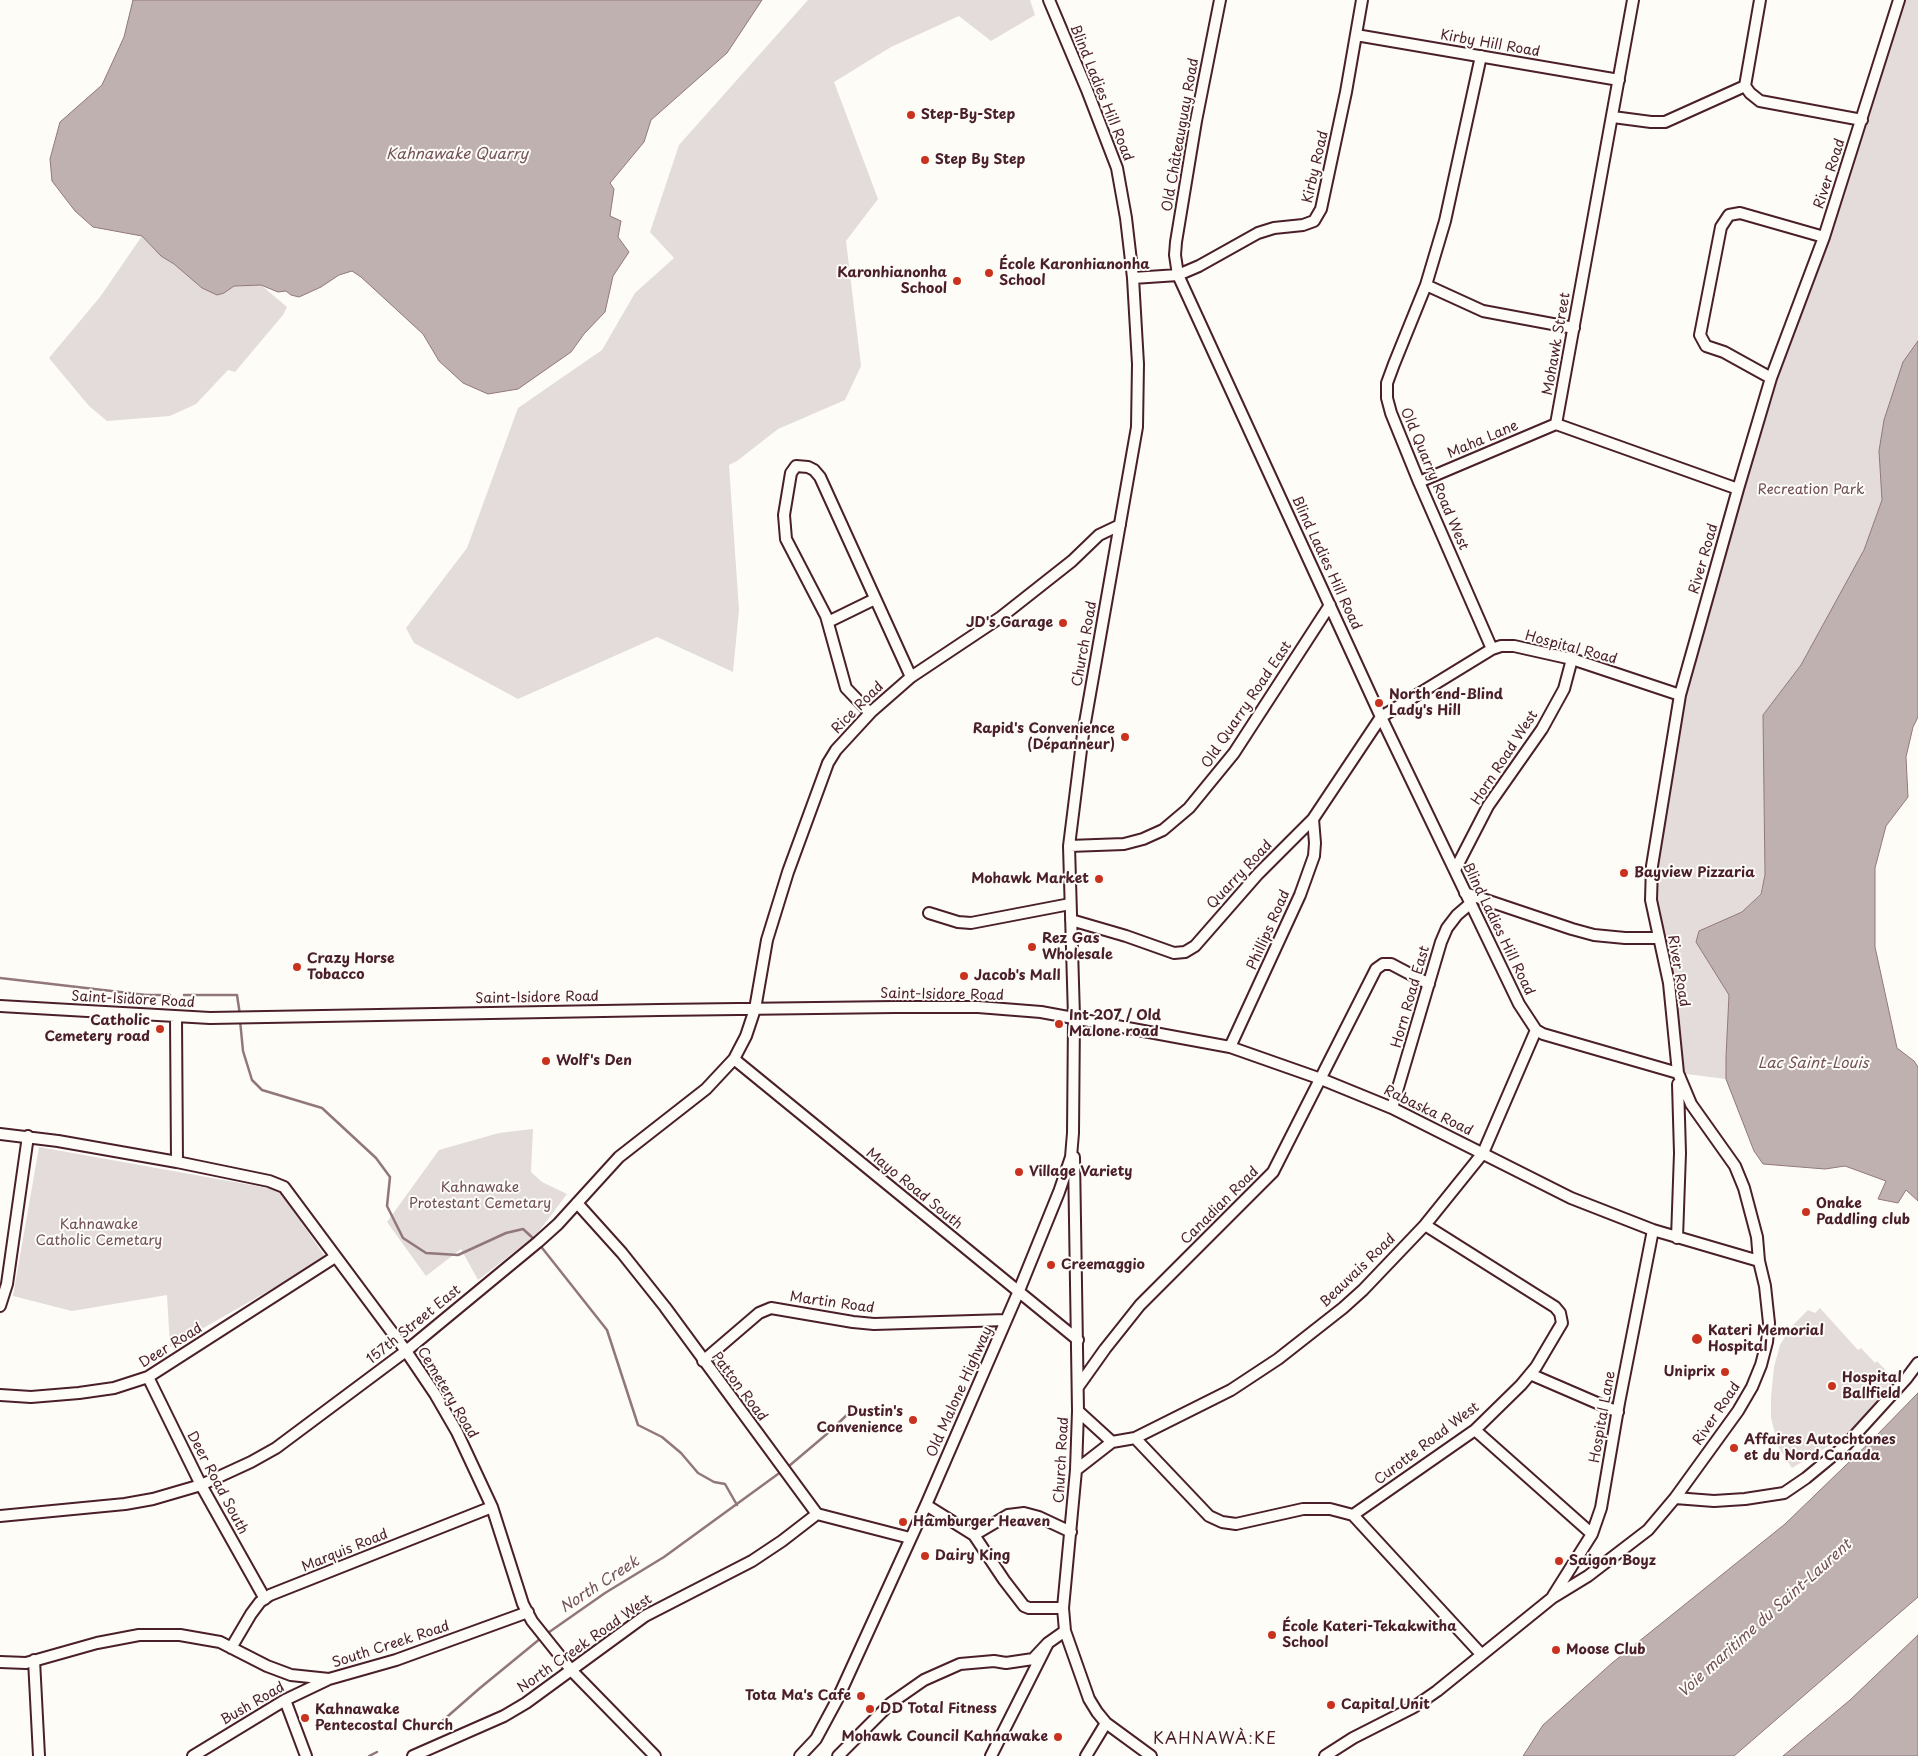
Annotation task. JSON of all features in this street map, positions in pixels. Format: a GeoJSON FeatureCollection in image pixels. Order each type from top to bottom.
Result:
{"type":"FeatureCollection","features":[{"type":"Feature","properties":{"kind":"street","name":"Blind Ladies Hill Road"},"geometry":{"type":"LineString","coordinates":[[1049,0],[1088,90],[1117,168],[1126,218],[1133,278]]}},
{"type":"Feature","properties":{"kind":"street","name":"Old Châteauguay Road"},"geometry":{"type":"LineString","coordinates":[[1178,275],[1175,255],[1176,242],[1196,121],[1220,0]]}},
{"type":"Feature","properties":{"kind":"street","name":"Kirby Road"},"geometry":{"type":"LineString","coordinates":[[1178,275],[1199,266],[1258,233],[1274,228],[1303,225],[1314,221],[1321,209],[1346,92],[1362,0]]}},
{"type":"Feature","properties":{"kind":"street","name":"Mohawk Street"},"geometry":{"type":"LineString","coordinates":[[1556,424],[1633,0]]}},
{"type":"Feature","properties":{"kind":"street"},"geometry":{"type":"LineString","coordinates":[[1760,0],[1745,86],[1750,94],[1760,101],[1862,120]]}},
{"type":"Feature","properties":{"kind":"street","name":"River Road"},"geometry":{"type":"LineString","coordinates":[[1325,1756],[1353,1738],[1414,1707],[1437,1691],[1552,1598],[1588,1576],[1648,1530],[1675,1498],[1738,1411],[1752,1387],[1761,1365],[1767,1342],[1769,1323],[1757,1238],[1744,1188],[1735,1166],[1691,1104],[1678,1074],[1669,983],[1651,900],[1652,866],[1680,695],[1738,489],[1771,378],[1824,237],[1899,0]]}},
{"type":"Feature","properties":{"kind":"street","name":"Kirby Hill Road"},"geometry":{"type":"LineString","coordinates":[[1356,35],[1619,80]]}},
{"type":"Feature","properties":{"kind":"street","name":"Old Quarry Road West"},"geometry":{"type":"LineString","coordinates":[[1482,56],[1445,221],[1426,286],[1387,383],[1387,398],[1391,413],[1492,649]]}},
{"type":"Feature","properties":{"kind":"street"},"geometry":{"type":"LineString","coordinates":[[1613,117],[1665,122],[1745,86]]}},
{"type":"Feature","properties":{"kind":"street"},"geometry":{"type":"LineString","coordinates":[[1771,378],[1724,352],[1706,346],[1700,334],[1721,227],[1729,215],[1740,213],[1824,237]]}},
{"type":"Feature","properties":{"kind":"street","name":"Blind Ladies Hill Road"},"geometry":{"type":"LineString","coordinates":[[1178,275],[1465,893],[1519,1004],[1536,1030]]}},
{"type":"Feature","properties":{"kind":"street"},"geometry":{"type":"LineString","coordinates":[[1133,278],[1178,275]]}},
{"type":"Feature","properties":{"kind":"street","name":"Church Road"},"geometry":{"type":"LineString","coordinates":[[1074,1017],[1068,846],[1084,734],[1137,427],[1138,364],[1133,278]]}},
{"type":"Feature","properties":{"kind":"street"},"geometry":{"type":"LineString","coordinates":[[1426,286],[1483,311],[1574,328]]}},
{"type":"Feature","properties":{"kind":"street"},"geometry":{"type":"LineString","coordinates":[[1556,424],[1738,489]]}},
{"type":"Feature","properties":{"kind":"street","name":"Maha Lane"},"geometry":{"type":"LineString","coordinates":[[1420,482],[1556,424]]}},
{"type":"Feature","properties":{"kind":"street"},"geometry":{"type":"LineString","coordinates":[[870,712],[846,688],[828,622],[786,539],[784,515],[791,473],[796,466],[808,467],[814,470],[820,477],[910,677]]}},
{"type":"Feature","properties":{"kind":"street","name":"Rice Road"},"geometry":{"type":"LineString","coordinates":[[755,1009],[773,920],[828,763],[836,750],[870,712],[910,677],[1002,617],[1072,561],[1099,535],[1120,525]]}},
{"type":"Feature","properties":{"kind":"street"},"geometry":{"type":"LineString","coordinates":[[828,622],[875,599]]}},
{"type":"Feature","properties":{"kind":"street","name":"Old Quarry Road East"},"geometry":{"type":"LineString","coordinates":[[1068,846],[1124,844],[1143,839],[1164,830],[1189,808],[1234,753],[1330,605]]}},
{"type":"Feature","properties":{"kind":"street","name":"Hospital Road"},"geometry":{"type":"LineString","coordinates":[[1382,717],[1492,649],[1501,646],[1514,646],[1572,659],[1680,695]]}},
{"type":"Feature","properties":{"kind":"street","name":"Horn Road West"},"geometry":{"type":"LineString","coordinates":[[1455,870],[1488,806],[1542,729],[1564,689],[1572,659]]}},
{"type":"Feature","properties":{"kind":"street","name":"Quarry Road"},"geometry":{"type":"LineString","coordinates":[[1071,920],[1126,936],[1161,950],[1174,953],[1185,952],[1195,946],[1258,874],[1313,820],[1382,717]]}},
{"type":"Feature","properties":{"kind":"street","name":"Phillips Road"},"geometry":{"type":"LineString","coordinates":[[1230,1047],[1300,896],[1314,856],[1313,820]]}},
{"type":"Feature","properties":{"kind":"street"},"geometry":{"type":"LineString","coordinates":[[1465,893],[1572,930],[1594,935],[1625,938],[1659,938]]}},
{"type":"Feature","properties":{"kind":"street","name":"Horn Road East"},"geometry":{"type":"LineString","coordinates":[[1392,1108],[1447,928],[1457,914],[1471,903]]}},
{"type":"Feature","properties":{"kind":"street"},"geometry":{"type":"LineString","coordinates":[[929,913],[958,922],[971,923],[1070,904]]}},
{"type":"Feature","properties":{"kind":"street","name":"Canadian Road"},"geometry":{"type":"LineString","coordinates":[[1078,1388],[1105,1349],[1140,1305],[1273,1172],[1322,1079],[1376,969],[1383,964],[1391,964],[1429,984]]}},
{"type":"Feature","properties":{"kind":"street","name":"Saint-Isidore Road"},"geometry":{"type":"LineString","coordinates":[[0,1006],[220,1018],[978,1007],[1034,1011],[1074,1017]]}},
{"type":"Feature","properties":{"kind":"street","name":"157th Street East"},"geometry":{"type":"LineString","coordinates":[[0,1516],[126,1504],[167,1496],[201,1485],[276,1448],[406,1351],[538,1242],[558,1224],[619,1157],[706,1089],[734,1059],[746,1036],[755,1009]]}},
{"type":"Feature","properties":{"kind":"street"},"geometry":{"type":"LineString","coordinates":[[176,1017],[177,1162]]}},
{"type":"Feature","properties":{"kind":"street","name":"Rabaska Road"},"geometry":{"type":"LineString","coordinates":[[1074,1017],[1230,1047],[1322,1079],[1392,1108],[1548,1187],[1653,1230],[1759,1261]]}},
{"type":"Feature","properties":{"kind":"street","name":"Old Malone Highway"},"geometry":{"type":"LineString","coordinates":[[800,1756],[816,1739],[837,1700],[926,1505],[1018,1293],[1059,1192],[1071,1157],[1074,1133],[1074,1017]]}},
{"type":"Feature","properties":{"kind":"street"},"geometry":{"type":"LineString","coordinates":[[1536,1030],[1551,1037],[1678,1074],[1680,1153],[1677,1238]]}},
{"type":"Feature","properties":{"kind":"street","name":"Beauvais Road"},"geometry":{"type":"LineString","coordinates":[[1076,1470],[1112,1442],[1135,1438],[1231,1390],[1278,1359],[1363,1290],[1425,1225],[1482,1153],[1536,1030]]}},
{"type":"Feature","properties":{"kind":"street","name":"Mayo Road South"},"geometry":{"type":"LineString","coordinates":[[734,1059],[1018,1293],[1078,1340]]}},
{"type":"Feature","properties":{"kind":"street","name":"Church Road"},"geometry":{"type":"LineString","coordinates":[[1074,1133],[1078,1412],[1076,1470],[1063,1608],[1065,1631],[1089,1698],[1097,1712],[1106,1722],[1151,1756]]}},
{"type":"Feature","properties":{"kind":"street","name":"Cemetery Road"},"geometry":{"type":"LineString","coordinates":[[0,1134],[28,1136],[177,1162],[269,1181],[284,1188],[406,1351],[435,1394],[457,1432],[492,1507],[523,1604],[528,1612],[550,1645],[572,1670],[655,1756]]}},
{"type":"Feature","properties":{"kind":"street"},"geometry":{"type":"LineString","coordinates":[[0,1306],[7,1284],[28,1136]]}},
{"type":"Feature","properties":{"kind":"street","name":"Patton Road"},"geometry":{"type":"LineString","coordinates":[[577,1203],[622,1253],[665,1307],[817,1514]]}},
{"type":"Feature","properties":{"kind":"street","name":"Curotte Road West"},"geometry":{"type":"LineString","coordinates":[[1353,1515],[1475,1430],[1530,1374],[1562,1323],[1560,1312],[1554,1306],[1425,1225]]}},
{"type":"Feature","properties":{"kind":"street","name":"Hospital Lane"},"geometry":{"type":"LineString","coordinates":[[1552,1598],[1592,1534],[1601,1508],[1653,1230]]}},
{"type":"Feature","properties":{"kind":"street","name":"Deer Road"},"geometry":{"type":"LineString","coordinates":[[0,1395],[31,1397],[79,1393],[114,1388],[148,1378],[335,1257]]}},
{"type":"Feature","properties":{"kind":"street","name":"Martin Road"},"geometry":{"type":"LineString","coordinates":[[703,1361],[759,1314],[770,1308],[874,1324],[1006,1320]]}},
{"type":"Feature","properties":{"kind":"street"},"geometry":{"type":"LineString","coordinates":[[1675,1498],[1714,1501],[1745,1499],[1784,1492],[1806,1478],[1846,1445],[1906,1379],[1918,1362]]}},
{"type":"Feature","properties":{"kind":"street"},"geometry":{"type":"LineString","coordinates":[[1530,1374],[1618,1412]]}},
{"type":"Feature","properties":{"kind":"street","name":"Deer Road South"},"geometry":{"type":"LineString","coordinates":[[148,1378],[201,1485],[265,1599]]}},
{"type":"Feature","properties":{"kind":"street"},"geometry":{"type":"LineString","coordinates":[[1078,1412],[1112,1442]]}},
{"type":"Feature","properties":{"kind":"street"},"geometry":{"type":"LineString","coordinates":[[1475,1430],[1592,1534]]}},
{"type":"Feature","properties":{"kind":"street"},"geometry":{"type":"LineString","coordinates":[[1135,1438],[1209,1516],[1222,1522],[1236,1524],[1303,1509],[1330,1509],[1353,1515],[1481,1654]]}},
{"type":"Feature","properties":{"kind":"street"},"geometry":{"type":"LineString","coordinates":[[926,1505],[974,1535],[1024,1606],[1029,1608],[1063,1608]]}},
{"type":"Feature","properties":{"kind":"street","name":"Marquis Road"},"geometry":{"type":"LineString","coordinates":[[231,1648],[251,1614],[270,1595],[492,1507]]}},
{"type":"Feature","properties":{"kind":"street"},"geometry":{"type":"LineString","coordinates":[[974,1535],[1008,1515],[1024,1513],[1039,1517],[1070,1532]]}},
{"type":"Feature","properties":{"kind":"street"},"geometry":{"type":"LineString","coordinates":[[817,1514],[910,1538]]}},
{"type":"Feature","properties":{"kind":"street","name":"North Creek Road West"},"geometry":{"type":"LineString","coordinates":[[414,1756],[504,1716],[572,1670],[645,1616],[752,1561],[817,1514]]}},
{"type":"Feature","properties":{"kind":"street","name":"South Creek Road"},"geometry":{"type":"LineString","coordinates":[[0,1662],[26,1663],[97,1642],[139,1635],[180,1635],[220,1642],[267,1666],[291,1675],[329,1679],[396,1660],[528,1612]]}},
{"type":"Feature","properties":{"kind":"street"},"geometry":{"type":"LineString","coordinates":[[838,1756],[891,1703],[924,1680],[960,1664],[1006,1663],[1033,1659],[1048,1643],[1065,1631]]}},
{"type":"Feature","properties":{"kind":"street"},"geometry":{"type":"LineString","coordinates":[[990,1756],[1048,1643]]}},
{"type":"Feature","properties":{"kind":"street"},"geometry":{"type":"LineString","coordinates":[[34,1660],[39,1756]]}},
{"type":"Feature","properties":{"kind":"street","name":"Bush Road"},"geometry":{"type":"LineString","coordinates":[[194,1756],[285,1700],[329,1679]]}},
{"type":"Feature","properties":{"kind":"street"},"geometry":{"type":"LineString","coordinates":[[285,1700],[306,1756]]}},
{"type":"Feature","properties":{"kind":"street"},"geometry":{"type":"LineString","coordinates":[[1086,1756],[1106,1722]]}},
{"type":"Feature","properties":{"kind":"green space"},"geometry":{"type":"Polygon","coordinates":[[[808,0],[1030,0],[1035,15],[991,41],[959,16],[891,47],[834,82],[878,199],[846,241],[861,366],[845,400],[778,429],[737,461],[729,465],[739,610],[733,672],[657,637],[518,699],[414,643],[406,628],[467,548],[518,408],[602,350],[635,293],[674,258],[650,232],[679,145],[808,0]]]}},
{"type":"Feature","properties":{"kind":"green space","name":"Recreation Park"},"geometry":{"type":"Polygon","coordinates":[[[1899,0],[1918,0],[1918,341],[1903,362],[1879,451],[1882,500],[1864,550],[1801,665],[1763,715],[1765,875],[1760,894],[1742,912],[1699,931],[1696,942],[1729,995],[1726,1079],[1678,1073],[1669,983],[1651,900],[1680,695],[1738,489],[1899,0]]]}},
{"type":"Feature","properties":{"kind":"green space"},"geometry":{"type":"Polygon","coordinates":[[[142,236],[161,256],[174,264],[202,288],[224,293],[234,286],[261,285],[287,307],[283,315],[235,372],[228,370],[196,404],[170,416],[107,421],[89,406],[49,358],[100,297],[142,236]]]}},
{"type":"Feature","properties":{"kind":"green space","name":"Kahnawake Protestant Cemetary"},"geometry":{"type":"Polygon","coordinates":[[[533,1129],[531,1172],[542,1182],[567,1194],[536,1235],[478,1280],[461,1249],[426,1276],[387,1222],[439,1150],[499,1133],[533,1129]]]}},
{"type":"Feature","properties":{"kind":"green space","name":"Kahnawake Catholic Cemetary"},"geometry":{"type":"Polygon","coordinates":[[[39,1147],[279,1190],[326,1258],[170,1347],[167,1295],[72,1311],[13,1296],[39,1147]]]}},
{"type":"Feature","properties":{"kind":"green space","name":"Hospital Ballfield"},"geometry":{"type":"Polygon","coordinates":[[[1820,1308],[1858,1350],[1861,1348],[1891,1376],[1894,1389],[1845,1436],[1792,1468],[1779,1448],[1771,1418],[1774,1367],[1780,1345],[1791,1327],[1808,1310],[1815,1313],[1820,1308]]]}},
{"type":"Feature","properties":{"kind":"water","name":"Kahnawake Quarry"},"geometry":{"type":"Polygon","coordinates":[[[133,0],[762,0],[727,53],[651,120],[644,142],[610,183],[614,189],[610,216],[621,221],[618,237],[629,252],[613,276],[605,312],[584,334],[571,352],[518,389],[488,394],[463,383],[439,361],[423,334],[352,271],[339,275],[321,287],[299,297],[291,295],[286,291],[278,292],[261,285],[234,286],[224,293],[217,295],[202,288],[174,264],[161,256],[142,236],[93,227],[75,211],[52,181],[50,159],[60,122],[102,85],[124,37],[133,0]]]}},
{"type":"Feature","properties":{"kind":"water","name":"Lac Saint-Louis"},"geometry":{"type":"Polygon","coordinates":[[[1918,341],[1918,717],[1913,727],[1906,757],[1908,797],[1886,826],[1875,868],[1875,947],[1897,1048],[1914,1061],[1918,1067],[1918,1201],[1906,1190],[1898,1203],[1878,1199],[1886,1181],[1845,1166],[1825,1169],[1763,1164],[1754,1151],[1726,1079],[1729,995],[1696,942],[1699,931],[1742,912],[1761,894],[1765,875],[1763,715],[1801,665],[1864,550],[1882,500],[1879,451],[1884,420],[1903,362],[1918,341]]]}},
{"type":"Feature","properties":{"kind":"water","name":"Voie maritime du Saint-Laurent"},"geometry":{"type":"Polygon","coordinates":[[[1918,1393],[1918,1597],[1734,1756],[1523,1756],[1543,1725],[1612,1663],[1785,1524],[1918,1393]]]}},
{"type":"Feature","properties":{"kind":"water"},"geometry":{"type":"Polygon","coordinates":[[[1918,1635],[1918,1756],[1783,1756],[1850,1700],[1918,1635]]]}},
{"type":"Feature","properties":{"kind":"waterway"},"geometry":{"type":"LineString","coordinates":[[0,978],[146,995],[170,995]]}},
{"type":"Feature","properties":{"kind":"waterway"},"geometry":{"type":"LineString","coordinates":[[184,995],[237,995],[240,1015]]}},
{"type":"Feature","properties":{"kind":"waterway"},"geometry":{"type":"LineString","coordinates":[[240,1020],[243,1051],[252,1080],[262,1090],[322,1108],[376,1158],[390,1177],[387,1206],[403,1238],[426,1253],[458,1255],[506,1233],[523,1229],[535,1240]]}},
{"type":"Feature","properties":{"kind":"waterway"},"geometry":{"type":"LineString","coordinates":[[539,1244],[607,1330],[638,1425],[662,1437],[681,1453],[698,1473],[714,1482],[725,1484],[737,1505]]}},
{"type":"Feature","properties":{"kind":"waterway","name":"North Creek"},"geometry":{"type":"LineString","coordinates":[[789,1466],[850,1412]]}},
{"type":"Feature","properties":{"kind":"waterway","name":"North Creek"},"geometry":{"type":"LineString","coordinates":[[545,1635],[605,1593],[664,1557],[778,1474]]}},
{"type":"Feature","properties":{"kind":"waterway","name":"North Creek"},"geometry":{"type":"LineString","coordinates":[[440,1723],[541,1638]]}},
{"type":"Feature","properties":{"kind":"waterway","name":"North Creek"},"geometry":{"type":"LineString","coordinates":[[369,1756],[377,1752]]}},
{"type":"Feature","properties":{"kind":"place","name":"Step-By-Step"},"geometry":{"type":"Point","coordinates":[911,115]}},
{"type":"Feature","properties":{"kind":"place","name":"Step By Step"},"geometry":{"type":"Point","coordinates":[925,160]}},
{"type":"Feature","properties":{"kind":"place","name":"École Karonhianonha School"},"geometry":{"type":"Point","coordinates":[989,273]}},
{"type":"Feature","properties":{"kind":"place","name":"Karonhianonha School"},"geometry":{"type":"Point","coordinates":[957,281]}},
{"type":"Feature","properties":{"kind":"place","name":"JD's Garage"},"geometry":{"type":"Point","coordinates":[1063,623]}},
{"type":"Feature","properties":{"kind":"place","name":"North end-Blind Lady's Hill"},"geometry":{"type":"Point","coordinates":[1379,703]}},
{"type":"Feature","properties":{"kind":"place","name":"Rapid's Convenience (Dépanneur)"},"geometry":{"type":"Point","coordinates":[1125,737]}},
{"type":"Feature","properties":{"kind":"place","name":"Bayview Pizzaria"},"geometry":{"type":"Point","coordinates":[1624,873]}},
{"type":"Feature","properties":{"kind":"place","name":"Mohawk Market"},"geometry":{"type":"Point","coordinates":[1099,879]}},
{"type":"Feature","properties":{"kind":"place","name":"Rez Gas Wholesale"},"geometry":{"type":"Point","coordinates":[1032,947]}},
{"type":"Feature","properties":{"kind":"place","name":"Crazy Horse Tobacco"},"geometry":{"type":"Point","coordinates":[297,967]}},
{"type":"Feature","properties":{"kind":"place","name":"Jacob's Mall"},"geometry":{"type":"Point","coordinates":[964,976]}},
{"type":"Feature","properties":{"kind":"place","name":"Int 207 / Old Malone road"},"geometry":{"type":"Point","coordinates":[1059,1024]}},
{"type":"Feature","properties":{"kind":"place","name":"Catholic Cemetery road"},"geometry":{"type":"Point","coordinates":[160,1029]}},
{"type":"Feature","properties":{"kind":"place","name":"Wolf's Den"},"geometry":{"type":"Point","coordinates":[546,1061]}},
{"type":"Feature","properties":{"kind":"place","name":"Village Variety"},"geometry":{"type":"Point","coordinates":[1019,1172]}},
{"type":"Feature","properties":{"kind":"place","name":"Onake Paddling club"},"geometry":{"type":"Point","coordinates":[1806,1212]}},
{"type":"Feature","properties":{"kind":"place","name":"Creemaggio"},"geometry":{"type":"Point","coordinates":[1051,1265]}},
{"type":"Feature","properties":{"kind":"place","name":"Kateri Memorial Hospital"},"geometry":{"type":"Point","coordinates":[1697,1339]}},
{"type":"Feature","properties":{"kind":"place","name":"Uniprix"},"geometry":{"type":"Point","coordinates":[1725,1372]}},
{"type":"Feature","properties":{"kind":"place","name":"Hospital Ballfield"},"geometry":{"type":"Point","coordinates":[1832,1386]}},
{"type":"Feature","properties":{"kind":"place","name":"Dustin's Convenience"},"geometry":{"type":"Point","coordinates":[913,1420]}},
{"type":"Feature","properties":{"kind":"place","name":"Affaires Autochtones et du Nord Canada"},"geometry":{"type":"Point","coordinates":[1734,1448]}},
{"type":"Feature","properties":{"kind":"place","name":"Hamburger Heaven"},"geometry":{"type":"Point","coordinates":[903,1522]}},
{"type":"Feature","properties":{"kind":"place","name":"Dairy King"},"geometry":{"type":"Point","coordinates":[925,1556]}},
{"type":"Feature","properties":{"kind":"place","name":"Saigon Boyz"},"geometry":{"type":"Point","coordinates":[1559,1561]}},
{"type":"Feature","properties":{"kind":"place","name":"École Kateri-Tekakwitha School"},"geometry":{"type":"Point","coordinates":[1272,1635]}},
{"type":"Feature","properties":{"kind":"place","name":"Moose Club"},"geometry":{"type":"Point","coordinates":[1556,1650]}},
{"type":"Feature","properties":{"kind":"place","name":"Tota Ma's Cafe"},"geometry":{"type":"Point","coordinates":[861,1696]}},
{"type":"Feature","properties":{"kind":"place","name":"Capital Unit"},"geometry":{"type":"Point","coordinates":[1331,1705]}},
{"type":"Feature","properties":{"kind":"place","name":"DD Total Fitness"},"geometry":{"type":"Point","coordinates":[870,1709]}},
{"type":"Feature","properties":{"kind":"place","name":"Kahnawake Pentecostal Church"},"geometry":{"type":"Point","coordinates":[305,1718]}},
{"type":"Feature","properties":{"kind":"place","name":"Mohawk Council Kahnawake"},"geometry":{"type":"Point","coordinates":[1058,1737]}},
{"type":"Feature","properties":{"kind":"district","name":"KAHNAWÀ:KE"},"geometry":{"type":"Point","coordinates":[1215,1740]}}]}
